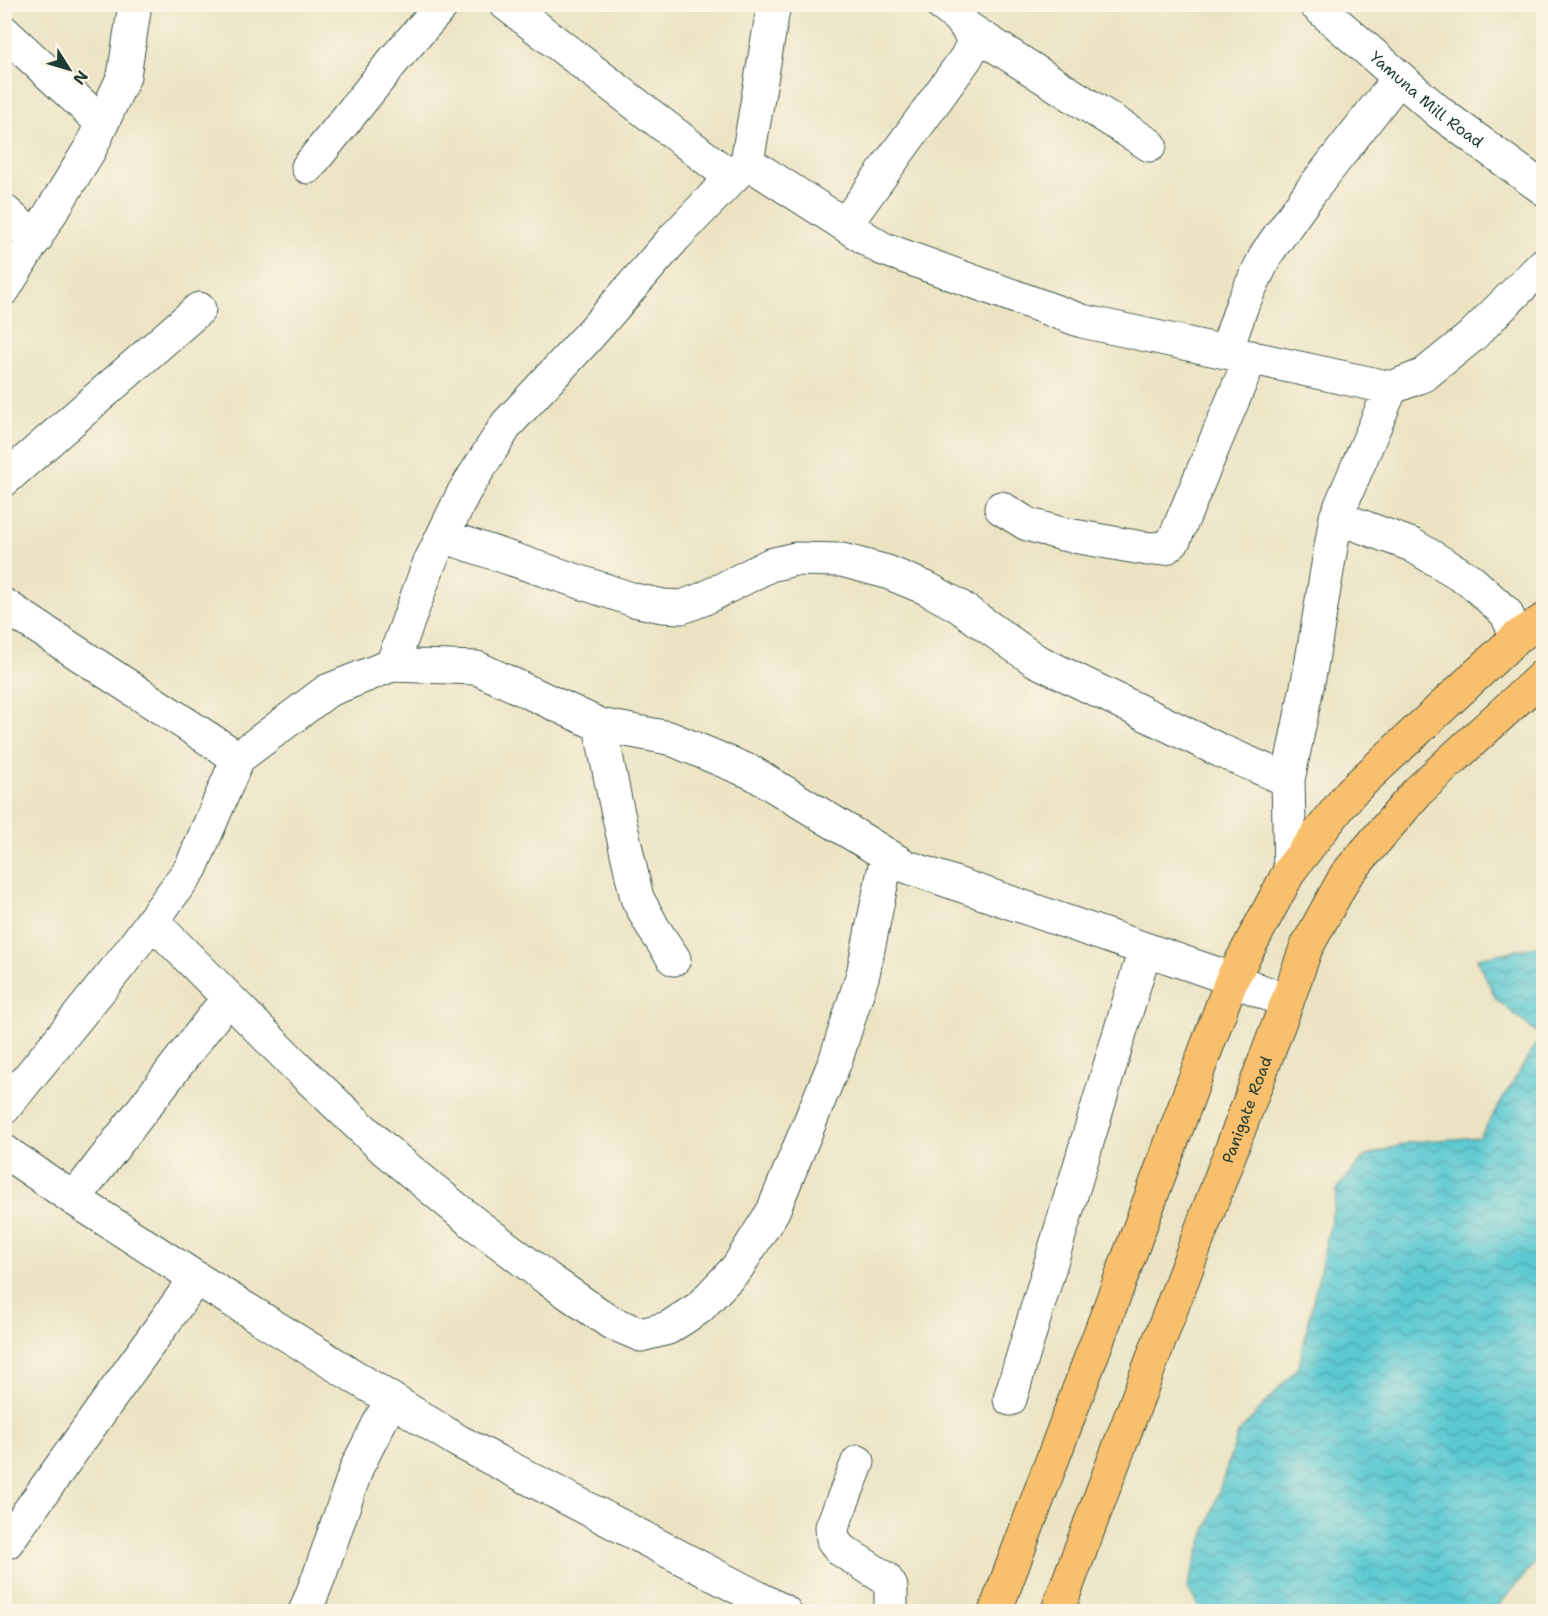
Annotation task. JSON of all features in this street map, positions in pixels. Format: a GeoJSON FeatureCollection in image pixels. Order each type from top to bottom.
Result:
{"type":"FeatureCollection","features":[{"type":"Feature","properties":{"kind":"main road"},"geometry":{"type":"LineString","coordinates":[[995,1611],[1232,979],[1290,870],[1350,792],[1530,629]]}},
{"type":"Feature","properties":{"kind":"main road","name":"Panigate Road"},"geometry":{"type":"LineString","coordinates":[[1057,1611],[1306,948],[1346,875],[1418,791],[1544,675]]}},
{"type":"Feature","properties":{"kind":"street"},"geometry":{"type":"LineString","coordinates":[[4,289],[90,149],[124,76],[135,4]]}},
{"type":"Feature","properties":{"kind":"street"},"geometry":{"type":"LineString","coordinates":[[308,167],[443,4]]}},
{"type":"Feature","properties":{"kind":"street"},"geometry":{"type":"LineString","coordinates":[[506,4],[739,170],[845,225],[881,248],[1082,321],[1391,388],[1424,375],[1473,336],[1544,264]]}},
{"type":"Feature","properties":{"kind":"street"},"geometry":{"type":"LineString","coordinates":[[392,665],[429,564],[464,492],[507,424],[587,338],[675,237],[739,170],[774,4]]}},
{"type":"Feature","properties":{"kind":"street"},"geometry":{"type":"LineString","coordinates":[[941,4],[969,29],[1150,145]]}},
{"type":"Feature","properties":{"kind":"street","name":"Yamuna Mill Road"},"geometry":{"type":"LineString","coordinates":[[1315,4],[1440,113],[1544,189]]}},
{"type":"Feature","properties":{"kind":"street"},"geometry":{"type":"LineString","coordinates":[[845,225],[966,58],[974,42],[969,29]]}},
{"type":"Feature","properties":{"kind":"street"},"geometry":{"type":"LineString","coordinates":[[4,32],[102,123]]}},
{"type":"Feature","properties":{"kind":"street"},"geometry":{"type":"LineString","coordinates":[[1001,508],[1027,524],[1062,534],[1148,549],[1165,548],[1174,540],[1239,355],[1242,305],[1267,253],[1311,191],[1399,78]]}},
{"type":"Feature","properties":{"kind":"street"},"geometry":{"type":"LineString","coordinates":[[4,212],[36,239]]}},
{"type":"Feature","properties":{"kind":"street"},"geometry":{"type":"LineString","coordinates":[[4,480],[200,309]]}},
{"type":"Feature","properties":{"kind":"street"},"geometry":{"type":"LineString","coordinates":[[1290,870],[1288,780],[1310,672],[1336,517],[1391,388]]}},
{"type":"Feature","properties":{"kind":"street"},"geometry":{"type":"LineString","coordinates":[[1336,517],[1412,545],[1470,580],[1506,613],[1530,629]]}},
{"type":"Feature","properties":{"kind":"street"},"geometry":{"type":"LineString","coordinates":[[443,536],[634,600],[663,606],[682,607],[703,599],[770,565],[795,560],[842,560],[887,572],[926,588],[957,605],[1035,660],[1221,751],[1288,780]]}},
{"type":"Feature","properties":{"kind":"street"},"geometry":{"type":"LineString","coordinates":[[4,605],[238,758]]}},
{"type":"Feature","properties":{"kind":"street"},"geometry":{"type":"LineString","coordinates":[[4,1108],[123,961],[191,868],[238,758],[327,691],[392,665],[477,668],[600,724],[669,738],[753,773],[905,866],[1232,979],[1287,1002]]}},
{"type":"Feature","properties":{"kind":"street"},"geometry":{"type":"LineString","coordinates":[[600,724],[638,898],[654,929],[674,959]]}},
{"type":"Feature","properties":{"kind":"street"},"geometry":{"type":"LineString","coordinates":[[152,921],[294,1064],[385,1150],[470,1220],[548,1279],[610,1322],[641,1335],[668,1328],[699,1308],[736,1268],[774,1211],[837,1059],[862,975],[887,856]]}},
{"type":"Feature","properties":{"kind":"street"},"geometry":{"type":"LineString","coordinates":[[1010,1399],[1145,949]]}},
{"type":"Feature","properties":{"kind":"street"},"geometry":{"type":"LineString","coordinates":[[74,1199],[228,998]]}},
{"type":"Feature","properties":{"kind":"street"},"geometry":{"type":"LineString","coordinates":[[4,1151],[196,1278],[458,1441],[785,1611]]}},
{"type":"Feature","properties":{"kind":"street"},"geometry":{"type":"LineString","coordinates":[[4,1540],[7,1542],[196,1278]]}},
{"type":"Feature","properties":{"kind":"street"},"geometry":{"type":"LineString","coordinates":[[305,1611],[357,1467],[391,1400]]}},
{"type":"Feature","properties":{"kind":"street"},"geometry":{"type":"LineString","coordinates":[[858,1462],[832,1527],[833,1540],[841,1550],[885,1578],[891,1587],[891,1611]]}},
{"type":"Feature","properties":{"kind":"water"},"geometry":{"type":"Polygon","coordinates":[[[1543,945],[1543,1553],[1494,1611],[1202,1611],[1187,1588],[1238,1434],[1299,1366],[1338,1188],[1364,1157],[1411,1142],[1480,1137],[1541,1036],[1496,999],[1477,958],[1543,945]]]}}]}
